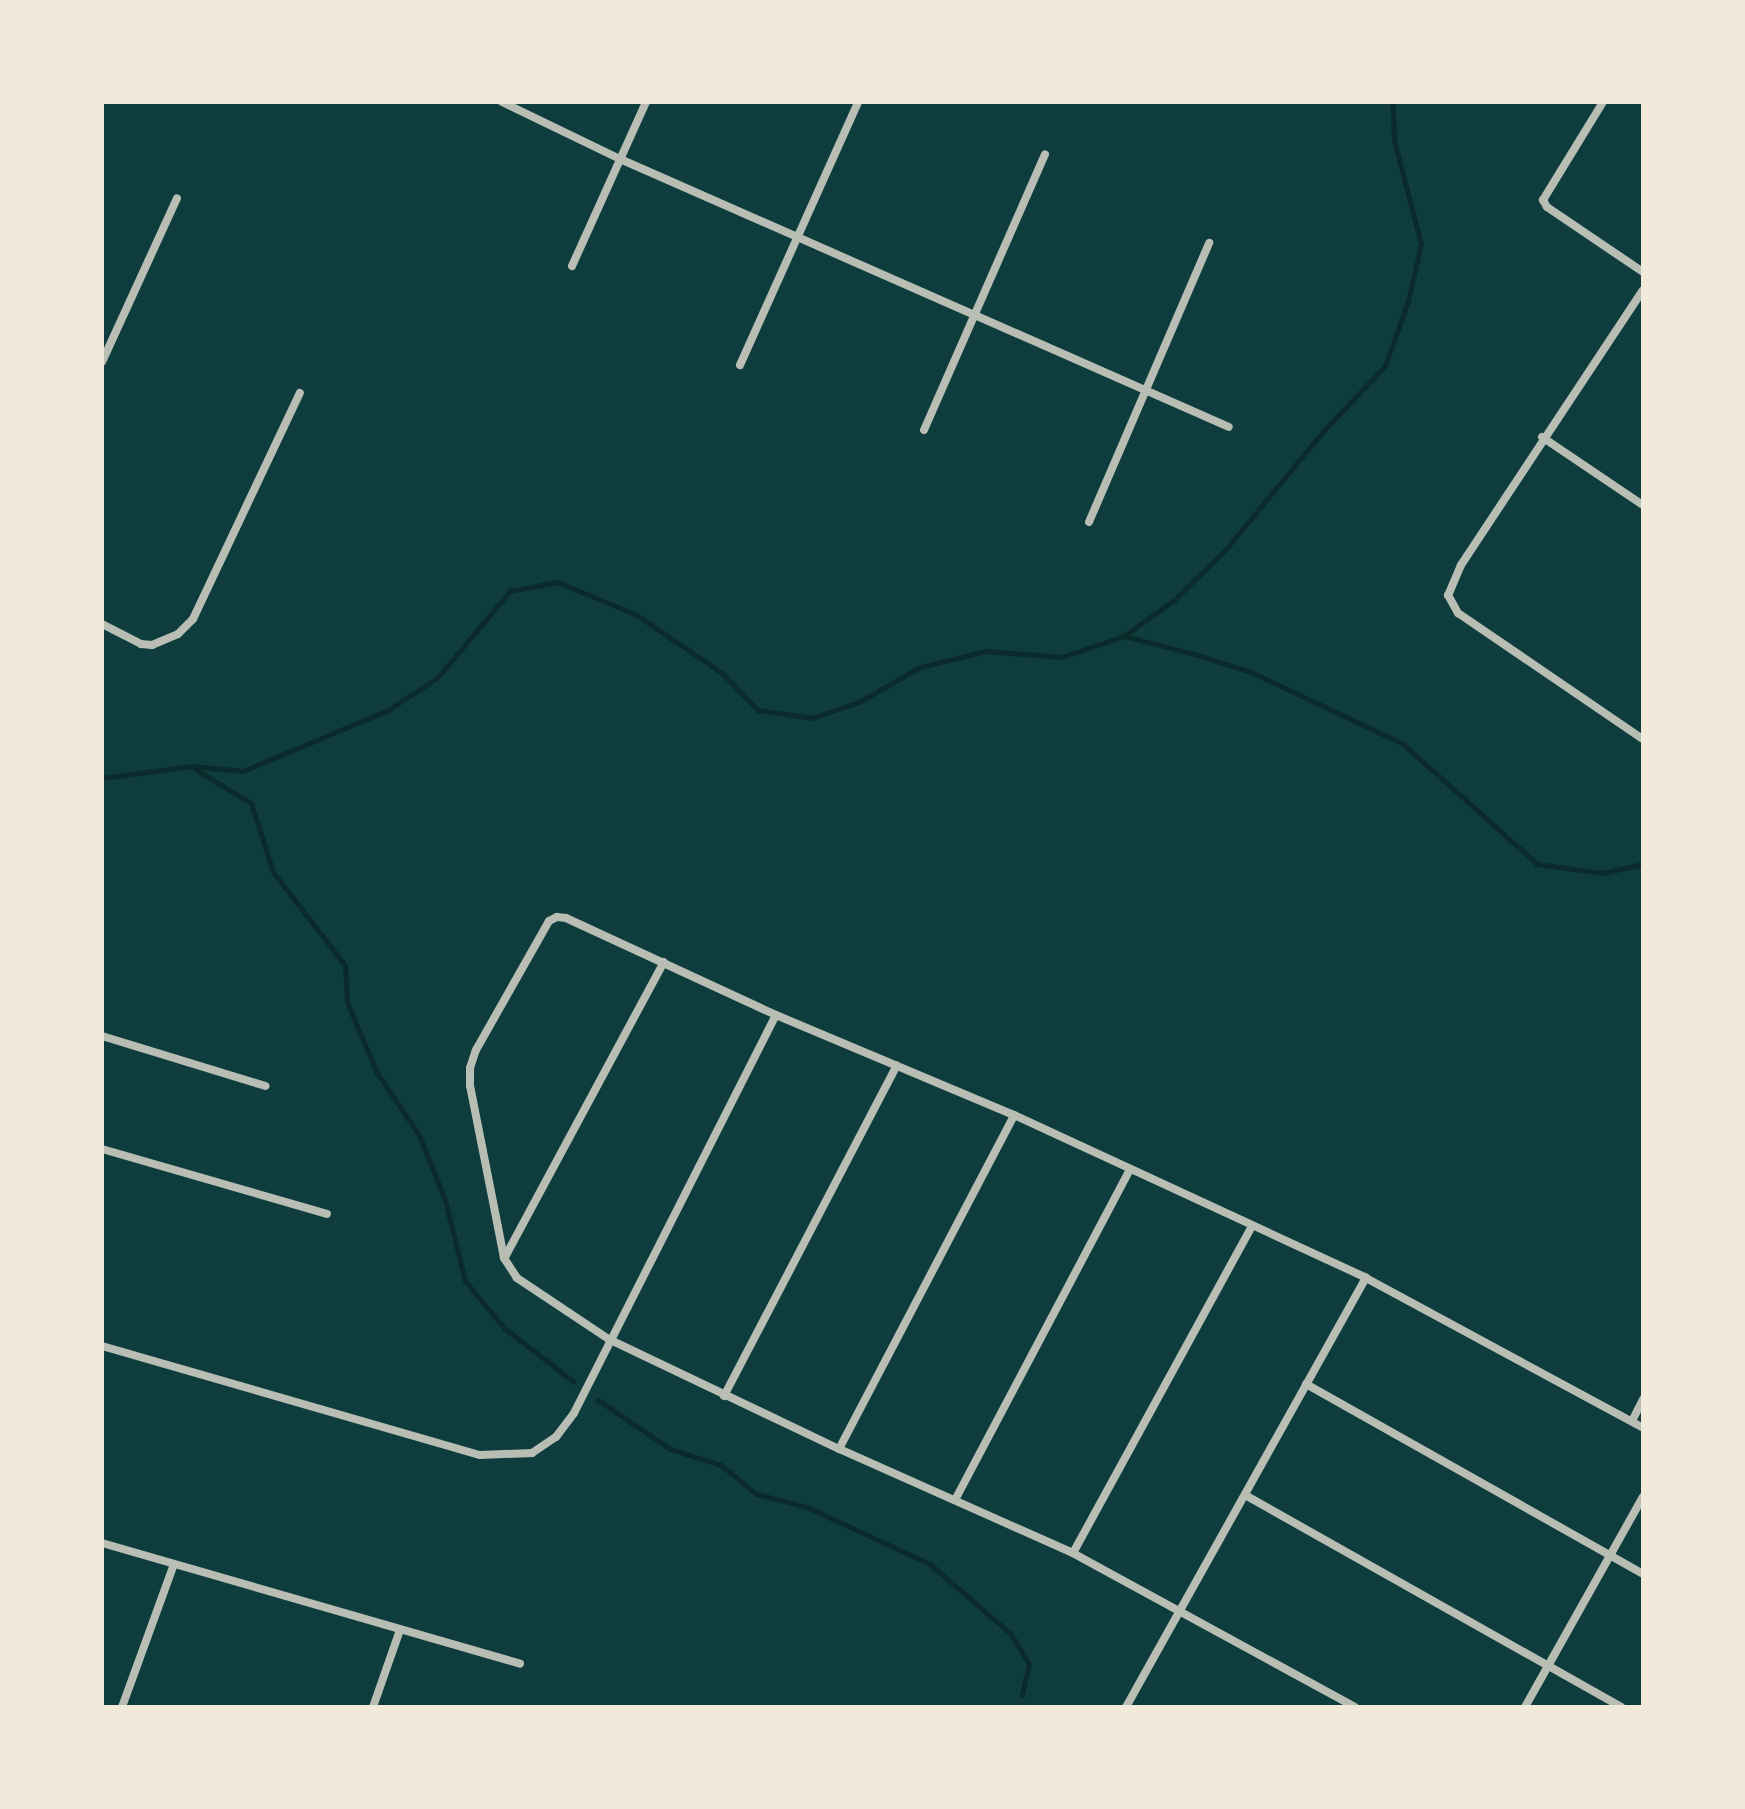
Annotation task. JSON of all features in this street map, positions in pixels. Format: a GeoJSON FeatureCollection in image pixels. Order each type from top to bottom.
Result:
{"type":"FeatureCollection","features":[{"type":"Feature","properties":{"kind":"street"},"geometry":{"type":"LineString","coordinates":[[502,102],[620,159],[1229,427]]}},
{"type":"Feature","properties":{"kind":"street"},"geometry":{"type":"LineString","coordinates":[[572,266],[646,102]]}},
{"type":"Feature","properties":{"kind":"street"},"geometry":{"type":"LineString","coordinates":[[740,365],[858,102]]}},
{"type":"Feature","properties":{"kind":"street"},"geometry":{"type":"LineString","coordinates":[[1603,102],[1543,200],[1547,207],[1643,272]]}},
{"type":"Feature","properties":{"kind":"street"},"geometry":{"type":"LineString","coordinates":[[924,430],[1045,154]]}},
{"type":"Feature","properties":{"kind":"street"},"geometry":{"type":"LineString","coordinates":[[102,362],[177,198]]}},
{"type":"Feature","properties":{"kind":"street"},"geometry":{"type":"LineString","coordinates":[[1089,522],[1209,243]]}},
{"type":"Feature","properties":{"kind":"street"},"geometry":{"type":"LineString","coordinates":[[1643,290],[1542,437],[1461,565],[1448,595],[1458,613],[1643,739]]}},
{"type":"Feature","properties":{"kind":"street"},"geometry":{"type":"LineString","coordinates":[[102,624],[141,644],[152,645],[178,634],[193,619],[300,393]]}},
{"type":"Feature","properties":{"kind":"street"},"geometry":{"type":"LineString","coordinates":[[1542,437],[1643,505]]}},
{"type":"Feature","properties":{"kind":"street"},"geometry":{"type":"LineString","coordinates":[[1355,1707],[1073,1553],[724,1396],[610,1340],[526,1287],[504,1258],[470,1086],[470,1068],[476,1050],[541,932],[557,917],[566,918],[776,1015],[1014,1115],[1366,1278],[1643,1428]]}},
{"type":"Feature","properties":{"kind":"street"},"geometry":{"type":"LineString","coordinates":[[504,1258],[664,962]]}},
{"type":"Feature","properties":{"kind":"street"},"geometry":{"type":"LineString","coordinates":[[102,1346],[480,1455],[532,1453],[556,1437],[574,1413],[776,1015]]}},
{"type":"Feature","properties":{"kind":"street"},"geometry":{"type":"LineString","coordinates":[[102,1036],[266,1086]]}},
{"type":"Feature","properties":{"kind":"street"},"geometry":{"type":"LineString","coordinates":[[724,1396],[897,1065]]}},
{"type":"Feature","properties":{"kind":"street"},"geometry":{"type":"LineString","coordinates":[[839,1449],[1014,1115]]}},
{"type":"Feature","properties":{"kind":"street"},"geometry":{"type":"LineString","coordinates":[[102,1149],[327,1214]]}},
{"type":"Feature","properties":{"kind":"street"},"geometry":{"type":"LineString","coordinates":[[955,1500],[1130,1170]]}},
{"type":"Feature","properties":{"kind":"street"},"geometry":{"type":"LineString","coordinates":[[1073,1553],[1252,1226]]}},
{"type":"Feature","properties":{"kind":"street"},"geometry":{"type":"LineString","coordinates":[[1126,1707],[1366,1278]]}},
{"type":"Feature","properties":{"kind":"street"},"geometry":{"type":"LineString","coordinates":[[1306,1384],[1643,1574]]}},
{"type":"Feature","properties":{"kind":"street"},"geometry":{"type":"LineString","coordinates":[[1632,1421],[1643,1399]]}},
{"type":"Feature","properties":{"kind":"street"},"geometry":{"type":"LineString","coordinates":[[1245,1495],[1621,1707]]}},
{"type":"Feature","properties":{"kind":"street"},"geometry":{"type":"LineString","coordinates":[[1525,1707],[1643,1497]]}},
{"type":"Feature","properties":{"kind":"street"},"geometry":{"type":"LineString","coordinates":[[102,1543],[520,1664]]}},
{"type":"Feature","properties":{"kind":"street"},"geometry":{"type":"LineString","coordinates":[[122,1707],[174,1564]]}},
{"type":"Feature","properties":{"kind":"street"},"geometry":{"type":"LineString","coordinates":[[373,1707],[400,1630]]}},
{"type":"Feature","properties":{"kind":"waterway"},"geometry":{"type":"LineString","coordinates":[[1124,636],[1174,600],[1225,550],[1325,429],[1385,366],[1408,301],[1421,244],[1394,140],[1393,102]]}},
{"type":"Feature","properties":{"kind":"waterway"},"geometry":{"type":"LineString","coordinates":[[102,778],[192,766],[243,771],[388,710],[437,678],[510,591],[557,582],[635,614],[722,673],[758,710],[812,718],[859,702],[920,667],[986,651],[1062,657],[1124,636],[1194,654],[1251,672],[1403,744],[1537,864],[1602,873],[1643,864]]}},
{"type":"Feature","properties":{"kind":"waterway"},"geometry":{"type":"LineString","coordinates":[[195,769],[251,803],[273,872],[345,965],[347,1002],[377,1073],[419,1135],[445,1200],[465,1281],[504,1328],[574,1382]]}},
{"type":"Feature","properties":{"kind":"waterway"},"geometry":{"type":"LineString","coordinates":[[598,1400],[670,1449],[721,1465],[756,1494],[807,1507],[930,1564],[1011,1634],[1029,1664],[1022,1695]]}}]}
